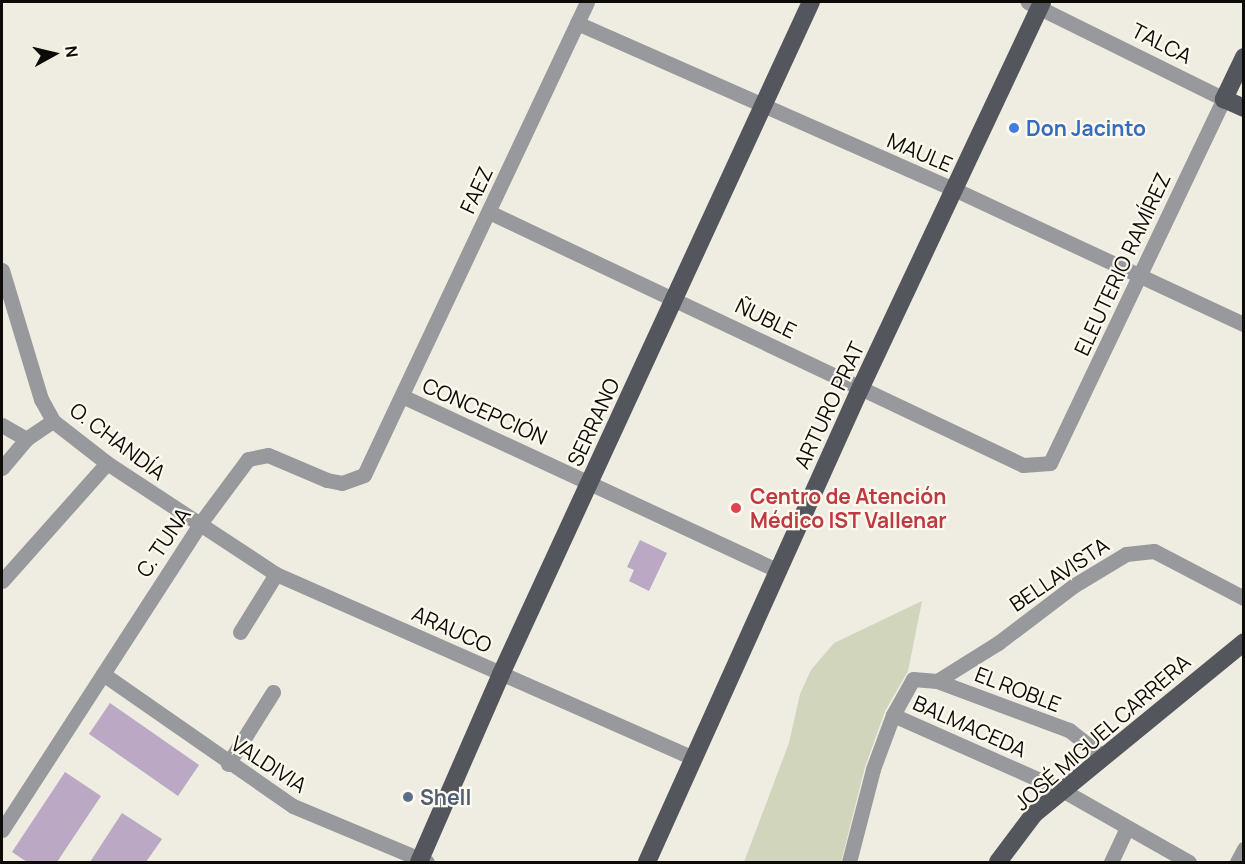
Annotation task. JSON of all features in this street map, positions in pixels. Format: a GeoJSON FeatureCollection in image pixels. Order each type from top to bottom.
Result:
{"type":"FeatureCollection","features":[{"type":"Feature","properties":{"kind":"main road","name":"SERRANO"},"geometry":{"type":"LineString","coordinates":[[422,862],[501,674],[811,2]]}},
{"type":"Feature","properties":{"kind":"main road","name":"ARTURO PRAT"},"geometry":{"type":"LineString","coordinates":[[646,862],[861,387],[956,190],[1036,3]]}},
{"type":"Feature","properties":{"kind":"main road","name":"ELEUTERIO RAMÍREZ"},"geometry":{"type":"LineString","coordinates":[[1224,99],[1244,57]]}},
{"type":"Feature","properties":{"kind":"main road","name":"TALCA"},"geometry":{"type":"LineString","coordinates":[[1224,99],[1244,108]]}},
{"type":"Feature","properties":{"kind":"main road","name":"JOSÉ MIGUEL CARRERA"},"geometry":{"type":"LineString","coordinates":[[998,862],[1034,814],[1244,642]]}},
{"type":"Feature","properties":{"kind":"street","name":"FAEZ"},"geometry":{"type":"LineString","coordinates":[[404,397],[587,2]]}},
{"type":"Feature","properties":{"kind":"street","name":"TALCA"},"geometry":{"type":"LineString","coordinates":[[1036,3],[1224,99]]}},
{"type":"Feature","properties":{"kind":"street","name":"MAULE"},"geometry":{"type":"LineString","coordinates":[[577,23],[763,108],[956,190],[1139,278],[1244,324]]}},
{"type":"Feature","properties":{"kind":"street","name":"ELEUTERIO RAMÍREZ"},"geometry":{"type":"LineString","coordinates":[[1023,465],[1050,463],[1058,454],[1224,99]]}},
{"type":"Feature","properties":{"kind":"street","name":"ÑUBLE"},"geometry":{"type":"LineString","coordinates":[[489,212],[675,298],[1023,465]]}},
{"type":"Feature","properties":{"kind":"street","name":"O. CHANDÍA"},"geometry":{"type":"LineString","coordinates":[[2,270],[41,399],[53,421],[107,463],[199,525]]}},
{"type":"Feature","properties":{"kind":"street","name":"CONCEPCIÓN"},"geometry":{"type":"LineString","coordinates":[[404,397],[591,481],[778,571]]}},
{"type":"Feature","properties":{"kind":"street","name":"C. TUNA"},"geometry":{"type":"LineString","coordinates":[[2,830],[239,467],[255,455],[268,455],[327,480],[356,481],[364,474],[404,397]]}},
{"type":"Feature","properties":{"kind":"street"},"geometry":{"type":"LineString","coordinates":[[2,468],[26,439],[53,421]]}},
{"type":"Feature","properties":{"kind":"street"},"geometry":{"type":"LineString","coordinates":[[2,424],[26,439]]}},
{"type":"Feature","properties":{"kind":"street"},"geometry":{"type":"LineString","coordinates":[[2,581],[107,463]]}},
{"type":"Feature","properties":{"kind":"street","name":"ARAUCO"},"geometry":{"type":"LineString","coordinates":[[199,525],[276,574],[694,758]]}},
{"type":"Feature","properties":{"kind":"street","name":"BELLAVISTA"},"geometry":{"type":"LineString","coordinates":[[937,681],[998,643],[1072,586],[1126,554],[1154,551],[1244,598]]}},
{"type":"Feature","properties":{"kind":"street"},"geometry":{"type":"LineString","coordinates":[[240,632],[276,574]]}},
{"type":"Feature","properties":{"kind":"street","name":"VALDIVIA"},"geometry":{"type":"LineString","coordinates":[[103,674],[228,764],[293,806],[422,862]]}},
{"type":"Feature","properties":{"kind":"street","name":"EL ROBLE"},"geometry":{"type":"LineString","coordinates":[[893,715],[913,679],[937,681],[1069,730],[1102,756]]}},
{"type":"Feature","properties":{"kind":"street"},"geometry":{"type":"LineString","coordinates":[[228,764],[273,692]]}},
{"type":"Feature","properties":{"kind":"street"},"geometry":{"type":"LineString","coordinates":[[849,862],[873,769],[893,715]]}},
{"type":"Feature","properties":{"kind":"street","name":"BALMACEDA"},"geometry":{"type":"LineString","coordinates":[[893,715],[1062,790],[1189,862]]}},
{"type":"Feature","properties":{"kind":"street"},"geometry":{"type":"LineString","coordinates":[[1111,862],[1127,828]]}},
{"type":"Feature","properties":{"kind":"street"},"geometry":{"type":"LineString","coordinates":[[1237,862],[1244,849]]}},
{"type":"Feature","properties":{"kind":"green space"},"geometry":{"type":"Polygon","coordinates":[[[922,601],[908,671],[885,711],[865,767],[841,862],[744,862],[789,743],[800,694],[811,670],[834,643],[922,601]]]}},
{"type":"Feature","properties":{"kind":"building"},"geometry":{"type":"Polygon","coordinates":[[[640,540],[667,553],[649,591],[629,581],[634,570],[627,567],[640,540]]]}},
{"type":"Feature","properties":{"kind":"building"},"geometry":{"type":"Polygon","coordinates":[[[110,703],[199,765],[178,796],[89,734],[110,703]]]}},
{"type":"Feature","properties":{"kind":"building"},"geometry":{"type":"Polygon","coordinates":[[[65,772],[101,796],[57,862],[27,862],[12,852],[65,772]]]}},
{"type":"Feature","properties":{"kind":"building"},"geometry":{"type":"Polygon","coordinates":[[[122,813],[162,839],[146,862],[90,862],[122,813]]]}},
{"type":"Feature","properties":{"kind":"place","name":"Don Jacinto"},"geometry":{"type":"Point","coordinates":[1014,128]}},
{"type":"Feature","properties":{"kind":"place","name":"Centro de Atención Médico IST Vallenar"},"geometry":{"type":"Point","coordinates":[736,508]}},
{"type":"Feature","properties":{"kind":"place","name":"Shell"},"geometry":{"type":"Point","coordinates":[408,797]}}]}
